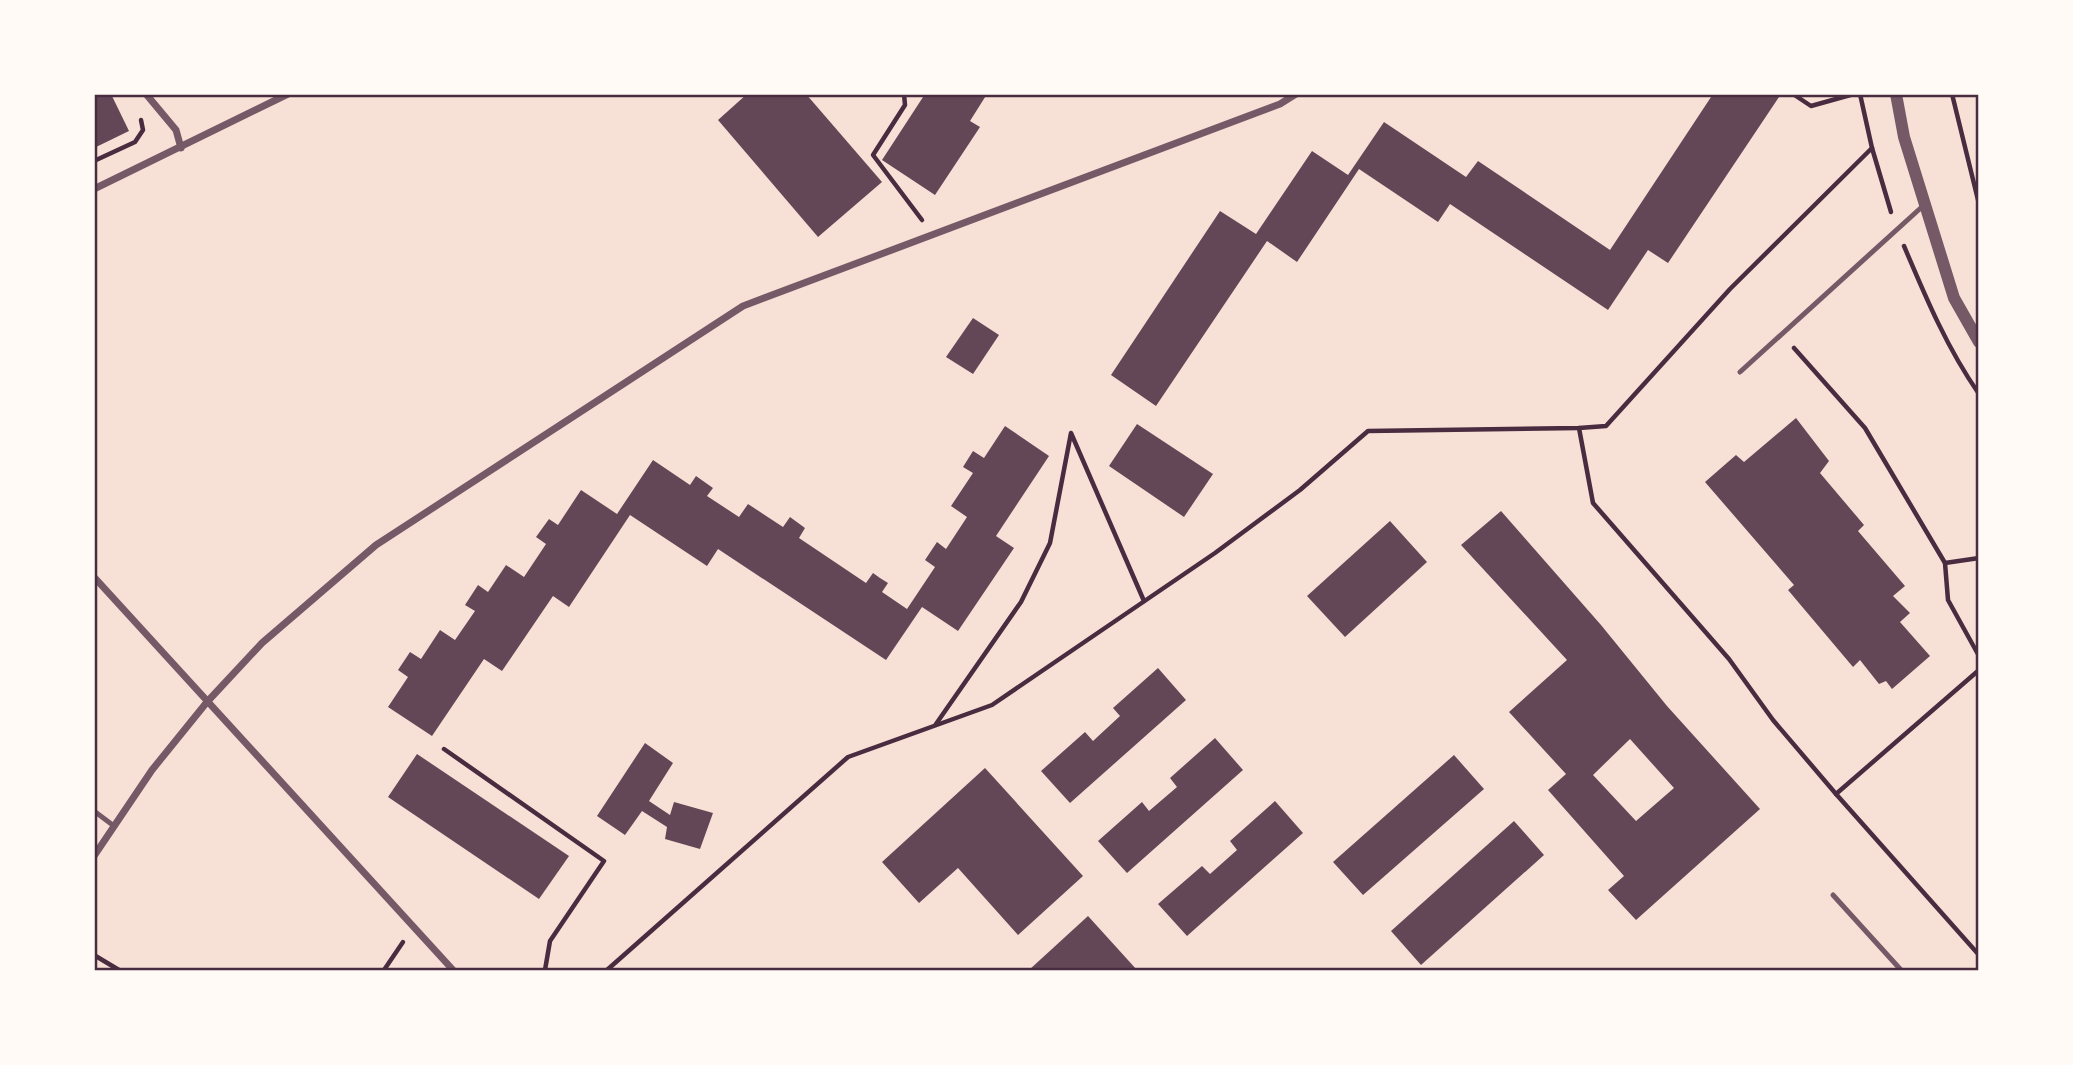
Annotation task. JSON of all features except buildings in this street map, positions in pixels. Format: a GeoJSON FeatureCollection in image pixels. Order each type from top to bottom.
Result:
{"type":"FeatureCollection","features":[{"type":"Feature","properties":{"kind":"street"},"geometry":{"type":"LineString","coordinates":[[146,94],[176,130],[181,148]]}},
{"type":"Feature","properties":{"kind":"street"},"geometry":{"type":"LineString","coordinates":[[94,189],[288,94]]}},
{"type":"Feature","properties":{"kind":"street"},"geometry":{"type":"LineString","coordinates":[[94,856],[152,771],[207,702],[262,643],[376,545],[743,306],[1280,104],[1296,94]]}},
{"type":"Feature","properties":{"kind":"street"},"geometry":{"type":"LineString","coordinates":[[1896,94],[1904,137],[1954,298],[1979,342]]}},
{"type":"Feature","properties":{"kind":"street"},"geometry":{"type":"LineString","coordinates":[[94,578],[453,971]]}},
{"type":"Feature","properties":{"kind":"lane"},"geometry":{"type":"LineString","coordinates":[[1740,372],[1926,204]]}},
{"type":"Feature","properties":{"kind":"lane"},"geometry":{"type":"LineString","coordinates":[[94,811],[114,827]]}},
{"type":"Feature","properties":{"kind":"lane"},"geometry":{"type":"LineString","coordinates":[[1833,895],[1901,971]]}},
{"type":"Feature","properties":{"kind":"path"},"geometry":{"type":"LineString","coordinates":[[904,94],[905,105],[873,155],[933,234]]}},
{"type":"Feature","properties":{"kind":"path"},"geometry":{"type":"LineString","coordinates":[[1793,94],[1811,106],[1854,94]]}},
{"type":"Feature","properties":{"kind":"path"},"geometry":{"type":"LineString","coordinates":[[1860,94],[1872,148],[1898,229],[1931,312],[1961,369],[1979,394]]}},
{"type":"Feature","properties":{"kind":"path"},"geometry":{"type":"LineString","coordinates":[[1952,94],[1979,204]]}},
{"type":"Feature","properties":{"kind":"path"},"geometry":{"type":"LineString","coordinates":[[94,161],[135,142],[143,130],[138,111]]}},
{"type":"Feature","properties":{"kind":"path"},"geometry":{"type":"LineString","coordinates":[[607,971],[848,757],[992,705],[1215,552],[1300,490],[1368,431],[1606,426],[1730,289],[1872,148]]}},
{"type":"Feature","properties":{"kind":"path"},"geometry":{"type":"LineString","coordinates":[[1781,334],[1865,428],[1945,563],[1948,600],[1979,656]]}},
{"type":"Feature","properties":{"kind":"path"},"geometry":{"type":"LineString","coordinates":[[1579,428],[1593,503],[1729,659],[1773,720],[1836,794],[1979,955]]}},
{"type":"Feature","properties":{"kind":"path"},"geometry":{"type":"LineString","coordinates":[[936,724],[1021,602],[1050,542],[1071,433],[1144,601]]}},
{"type":"Feature","properties":{"kind":"path"},"geometry":{"type":"LineString","coordinates":[[1945,563],[1979,558]]}},
{"type":"Feature","properties":{"kind":"path"},"geometry":{"type":"LineString","coordinates":[[1836,794],[1979,670]]}},
{"type":"Feature","properties":{"kind":"path"},"geometry":{"type":"LineString","coordinates":[[444,749],[604,861],[550,941],[545,971]]}},
{"type":"Feature","properties":{"kind":"path"},"geometry":{"type":"LineString","coordinates":[[384,971],[412,927]]}},
{"type":"Feature","properties":{"kind":"path"},"geometry":{"type":"LineString","coordinates":[[94,955],[119,971]]}}]}
